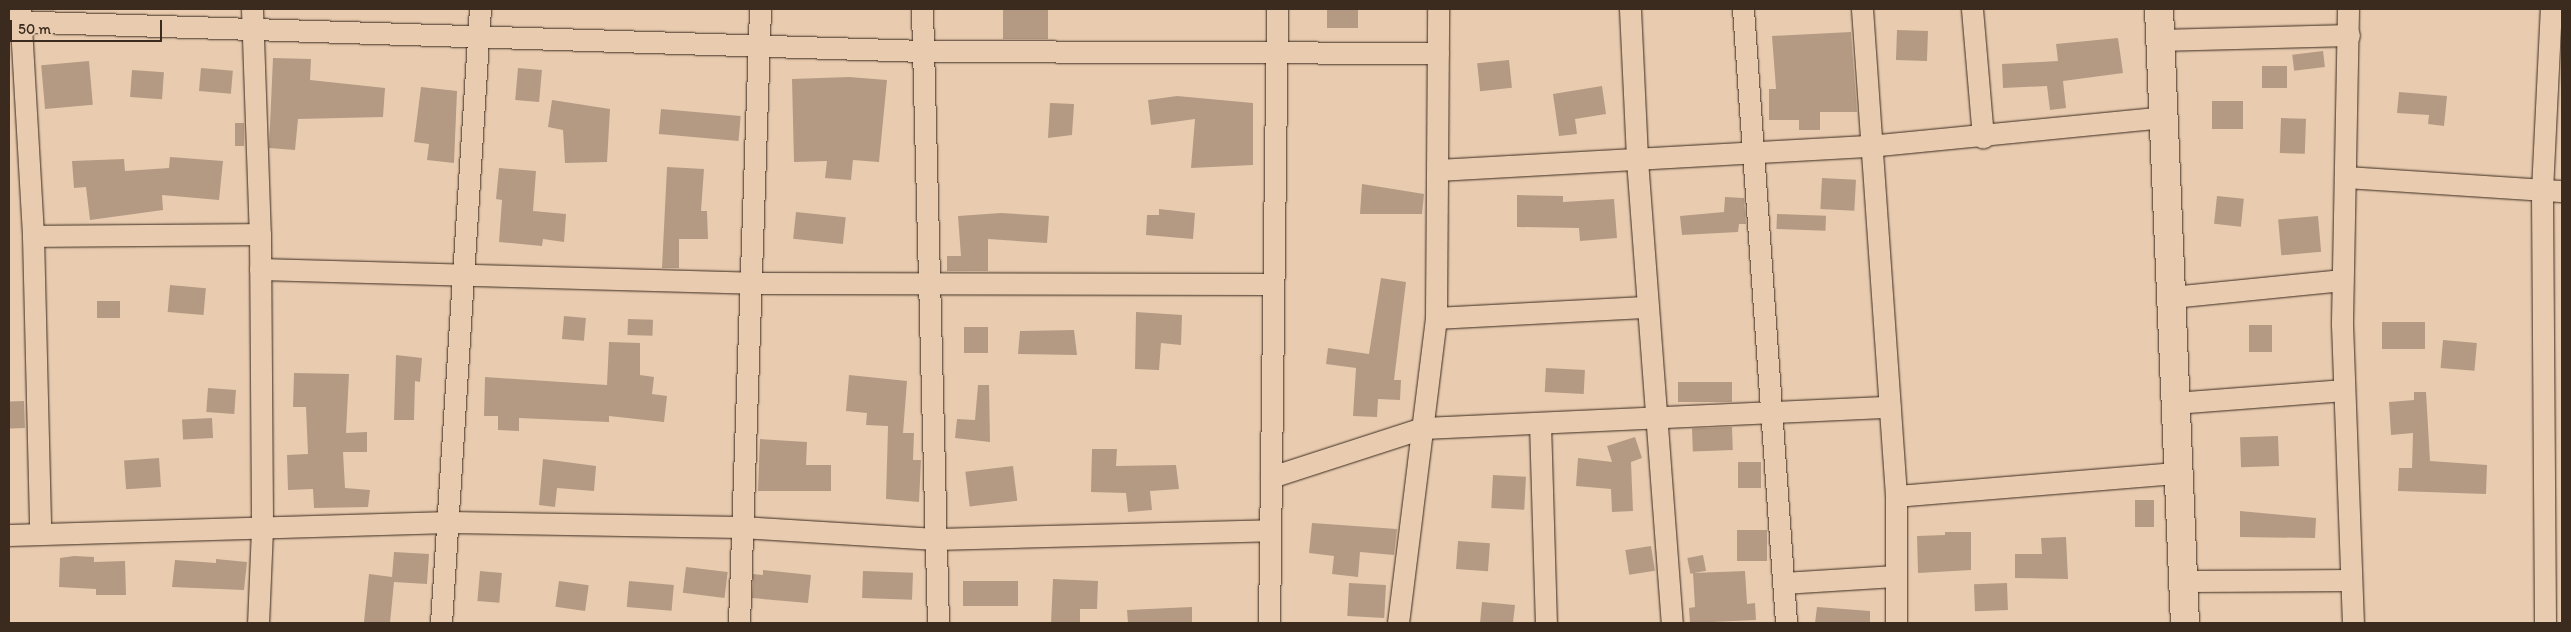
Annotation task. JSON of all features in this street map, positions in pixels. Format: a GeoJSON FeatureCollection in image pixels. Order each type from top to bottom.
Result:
{"type":"FeatureCollection","features":[{"type":"Feature","properties":{"kind":"main road"},"geometry":{"type":"LineString","coordinates":[[2159,9],[2172,297],[2177,473],[2185,623]]}},
{"type":"Feature","properties":{"kind":"street"},"geometry":{"type":"LineString","coordinates":[[441,623],[449,522],[460,278],[480,9]]}},
{"type":"Feature","properties":{"kind":"street"},"geometry":{"type":"LineString","coordinates":[[739,623],[760,9]]}},
{"type":"Feature","properties":{"kind":"street"},"geometry":{"type":"LineString","coordinates":[[922,9],[927,283],[938,623]]}},
{"type":"Feature","properties":{"kind":"street"},"geometry":{"type":"LineString","coordinates":[[1269,623],[1272,284],[1279,55],[1277,9]]}},
{"type":"Feature","properties":{"kind":"street"},"geometry":{"type":"LineString","coordinates":[[1398,623],[1436,318],[1439,170],[1438,9]]}},
{"type":"Feature","properties":{"kind":"street"},"geometry":{"type":"LineString","coordinates":[[1630,9],[1637,160],[1672,623]]}},
{"type":"Feature","properties":{"kind":"street"},"geometry":{"type":"LineString","coordinates":[[1743,9],[1786,623]]}},
{"type":"Feature","properties":{"kind":"street"},"geometry":{"type":"LineString","coordinates":[[1862,9],[1869,146],[1896,496],[1896,623]]}},
{"type":"Feature","properties":{"kind":"street"},"geometry":{"type":"LineString","coordinates":[[1972,9],[1983,138]]}},
{"type":"Feature","properties":{"kind":"street"},"geometry":{"type":"LineString","coordinates":[[2348,9],[2342,280],[2344,390],[2353,623]]}},
{"type":"Feature","properties":{"kind":"street"},"geometry":{"type":"LineString","coordinates":[[2545,623],[2552,190],[2551,9]]}},
{"type":"Feature","properties":{"kind":"street"},"geometry":{"type":"LineString","coordinates":[[40,531],[33,236],[17,17],[252,19],[478,39],[759,45],[923,52],[1279,55],[1438,53]]}},
{"type":"Feature","properties":{"kind":"street"},"geometry":{"type":"LineString","coordinates":[[252,19],[260,234],[262,528],[258,623]]}},
{"type":"Feature","properties":{"kind":"street"},"geometry":{"type":"LineString","coordinates":[[2160,40],[2348,35]]}},
{"type":"Feature","properties":{"kind":"street"},"geometry":{"type":"LineString","coordinates":[[1439,170],[1637,160],[1983,138],[2164,117]]}},
{"type":"Feature","properties":{"kind":"street"},"geometry":{"type":"LineString","coordinates":[[2345,177],[2552,190]]}},
{"type":"Feature","properties":{"kind":"street"},"geometry":{"type":"LineString","coordinates":[[33,236],[260,234]]}},
{"type":"Feature","properties":{"kind":"street"},"geometry":{"type":"LineString","coordinates":[[260,269],[460,278],[752,283],[1272,284]]}},
{"type":"Feature","properties":{"kind":"street"},"geometry":{"type":"LineString","coordinates":[[2172,297],[2342,280]]}},
{"type":"Feature","properties":{"kind":"street"},"geometry":{"type":"LineString","coordinates":[[1436,318],[1648,307]]}},
{"type":"Feature","properties":{"kind":"street"},"geometry":{"type":"LineString","coordinates":[[2175,403],[2344,390]]}},
{"type":"Feature","properties":{"kind":"street"},"geometry":{"type":"LineString","coordinates":[[1271,476],[1422,428],[1656,421],[1890,407]]}},
{"type":"Feature","properties":{"kind":"street"},"geometry":{"type":"LineString","coordinates":[[1540,423],[1546,623]]}},
{"type":"Feature","properties":{"kind":"street"},"geometry":{"type":"LineString","coordinates":[[1896,496],[2177,473]]}},
{"type":"Feature","properties":{"kind":"street"},"geometry":{"type":"LineString","coordinates":[[9,535],[40,531],[262,528],[449,522],[741,527],[936,539],[1270,530]]}},
{"type":"Feature","properties":{"kind":"street"},"geometry":{"type":"LineString","coordinates":[[1783,583],[1895,576]]}},
{"type":"Feature","properties":{"kind":"street"},"geometry":{"type":"LineString","coordinates":[[2183,581],[2351,580]]}},
{"type":"Feature","properties":{"kind":"building"},"geometry":{"type":"Polygon","coordinates":[[[1003,9],[1048,9],[1048,39],[1003,39],[1003,9]]]}},
{"type":"Feature","properties":{"kind":"building"},"geometry":{"type":"Polygon","coordinates":[[[1327,9],[1358,9],[1358,28],[1327,28],[1327,9]]]}},
{"type":"Feature","properties":{"kind":"building"},"geometry":{"type":"Polygon","coordinates":[[[1897,30],[1928,31],[1927,61],[1896,60],[1897,30]]]}},
{"type":"Feature","properties":{"kind":"building"},"geometry":{"type":"Polygon","coordinates":[[[1851,32],[1857,112],[1820,112],[1820,130],[1799,130],[1799,120],[1769,120],[1769,89],[1776,89],[1772,36],[1851,32]]]}},
{"type":"Feature","properties":{"kind":"building"},"geometry":{"type":"Polygon","coordinates":[[[2118,38],[2123,73],[2063,81],[2066,108],[2050,110],[2047,86],[2003,88],[2002,64],[2058,61],[2056,44],[2118,38]]]}},
{"type":"Feature","properties":{"kind":"building"},"geometry":{"type":"Polygon","coordinates":[[[2323,51],[2325,67],[2294,71],[2292,55],[2323,51]]]}},
{"type":"Feature","properties":{"kind":"building"},"geometry":{"type":"Polygon","coordinates":[[[273,58],[311,59],[310,80],[385,88],[383,117],[298,119],[295,150],[269,148],[273,58]]]}},
{"type":"Feature","properties":{"kind":"building"},"geometry":{"type":"Polygon","coordinates":[[[1509,60],[1512,88],[1480,91],[1477,63],[1509,60]]]}},
{"type":"Feature","properties":{"kind":"building"},"geometry":{"type":"Polygon","coordinates":[[[89,61],[93,105],[45,109],[41,65],[89,61]]]}},
{"type":"Feature","properties":{"kind":"building"},"geometry":{"type":"Polygon","coordinates":[[[2262,66],[2287,66],[2287,88],[2262,88],[2262,66]]]}},
{"type":"Feature","properties":{"kind":"building"},"geometry":{"type":"Polygon","coordinates":[[[201,68],[233,71],[231,94],[199,91],[201,68]]]}},
{"type":"Feature","properties":{"kind":"building"},"geometry":{"type":"Polygon","coordinates":[[[518,68],[542,70],[539,102],[515,100],[518,68]]]}},
{"type":"Feature","properties":{"kind":"building"},"geometry":{"type":"Polygon","coordinates":[[[132,70],[164,72],[162,99],[130,97],[132,70]]]}},
{"type":"Feature","properties":{"kind":"building"},"geometry":{"type":"Polygon","coordinates":[[[849,77],[887,80],[879,162],[853,160],[851,180],[825,178],[827,161],[794,162],[792,79],[849,77]]]}},
{"type":"Feature","properties":{"kind":"building"},"geometry":{"type":"Polygon","coordinates":[[[1602,86],[1606,114],[1575,119],[1577,134],[1559,136],[1553,94],[1602,86]]]}},
{"type":"Feature","properties":{"kind":"building"},"geometry":{"type":"Polygon","coordinates":[[[421,87],[457,91],[454,163],[427,160],[429,144],[414,142],[421,87]]]}},
{"type":"Feature","properties":{"kind":"building"},"geometry":{"type":"Polygon","coordinates":[[[2399,92],[2447,96],[2444,126],[2428,124],[2429,115],[2397,113],[2399,92]]]}},
{"type":"Feature","properties":{"kind":"building"},"geometry":{"type":"Polygon","coordinates":[[[1177,96],[1253,103],[1253,165],[1191,168],[1195,119],[1151,125],[1148,100],[1177,96]]]}},
{"type":"Feature","properties":{"kind":"building"},"geometry":{"type":"Polygon","coordinates":[[[552,100],[610,109],[607,162],[565,163],[563,130],[548,127],[552,100]]]}},
{"type":"Feature","properties":{"kind":"building"},"geometry":{"type":"Polygon","coordinates":[[[2212,101],[2243,101],[2243,129],[2212,129],[2212,101]]]}},
{"type":"Feature","properties":{"kind":"building"},"geometry":{"type":"Polygon","coordinates":[[[1050,103],[1074,104],[1072,135],[1048,138],[1050,103]]]}},
{"type":"Feature","properties":{"kind":"building"},"geometry":{"type":"Polygon","coordinates":[[[661,109],[741,116],[739,141],[659,134],[661,109]]]}},
{"type":"Feature","properties":{"kind":"building"},"geometry":{"type":"Polygon","coordinates":[[[2281,118],[2306,119],[2305,154],[2280,153],[2281,118]]]}},
{"type":"Feature","properties":{"kind":"building"},"geometry":{"type":"Polygon","coordinates":[[[235,123],[244,123],[244,146],[235,146],[235,123]]]}},
{"type":"Feature","properties":{"kind":"building"},"geometry":{"type":"Polygon","coordinates":[[[170,157],[223,161],[219,200],[162,195],[163,210],[90,220],[86,187],[74,188],[72,161],[124,159],[125,171],[169,168],[170,157]]]}},
{"type":"Feature","properties":{"kind":"building"},"geometry":{"type":"Polygon","coordinates":[[[667,167],[704,169],[701,211],[707,211],[708,239],[679,239],[679,268],[662,268],[667,167]]]}},
{"type":"Feature","properties":{"kind":"building"},"geometry":{"type":"Polygon","coordinates":[[[499,168],[536,171],[533,211],[566,214],[564,242],[543,239],[542,246],[499,242],[502,200],[496,199],[499,168]]]}},
{"type":"Feature","properties":{"kind":"building"},"geometry":{"type":"Polygon","coordinates":[[[1822,178],[1856,180],[1854,211],[1820,209],[1822,178]]]}},
{"type":"Feature","properties":{"kind":"building"},"geometry":{"type":"Polygon","coordinates":[[[1362,184],[1424,194],[1422,214],[1360,214],[1362,184]]]}},
{"type":"Feature","properties":{"kind":"building"},"geometry":{"type":"Polygon","coordinates":[[[1517,195],[1563,196],[1563,202],[1614,199],[1617,238],[1580,241],[1579,228],[1517,227],[1517,195]]]}},
{"type":"Feature","properties":{"kind":"building"},"geometry":{"type":"Polygon","coordinates":[[[2217,196],[2244,199],[2241,227],[2214,224],[2217,196]]]}},
{"type":"Feature","properties":{"kind":"building"},"geometry":{"type":"Polygon","coordinates":[[[1725,197],[1744,198],[1746,224],[1739,224],[1738,232],[1682,235],[1680,216],[1724,212],[1725,197]]]}},
{"type":"Feature","properties":{"kind":"building"},"geometry":{"type":"Polygon","coordinates":[[[1159,209],[1195,213],[1193,239],[1146,235],[1147,215],[1159,215],[1159,209]]]}},
{"type":"Feature","properties":{"kind":"building"},"geometry":{"type":"Polygon","coordinates":[[[796,212],[846,217],[843,244],[793,239],[796,212]]]}},
{"type":"Feature","properties":{"kind":"building"},"geometry":{"type":"Polygon","coordinates":[[[1001,213],[1049,216],[1047,243],[988,239],[988,271],[947,271],[947,256],[961,256],[958,216],[1001,213]]]}},
{"type":"Feature","properties":{"kind":"building"},"geometry":{"type":"Polygon","coordinates":[[[1777,214],[1826,216],[1825,231],[1776,229],[1777,214]]]}},
{"type":"Feature","properties":{"kind":"building"},"geometry":{"type":"Polygon","coordinates":[[[2318,216],[2321,252],[2281,255],[2278,219],[2318,216]]]}},
{"type":"Feature","properties":{"kind":"building"},"geometry":{"type":"Polygon","coordinates":[[[1381,278],[1406,282],[1394,380],[1401,380],[1400,400],[1378,399],[1377,417],[1353,416],[1356,368],[1326,364],[1328,348],[1369,354],[1381,278]]]}},
{"type":"Feature","properties":{"kind":"building"},"geometry":{"type":"Polygon","coordinates":[[[170,285],[206,288],[204,315],[168,312],[170,285]]]}},
{"type":"Feature","properties":{"kind":"building"},"geometry":{"type":"Polygon","coordinates":[[[97,301],[120,301],[120,318],[97,318],[97,301]]]}},
{"type":"Feature","properties":{"kind":"building"},"geometry":{"type":"Polygon","coordinates":[[[1136,312],[1182,315],[1181,345],[1161,343],[1159,370],[1135,369],[1136,312]]]}},
{"type":"Feature","properties":{"kind":"building"},"geometry":{"type":"Polygon","coordinates":[[[564,316],[586,318],[584,341],[562,339],[564,316]]]}},
{"type":"Feature","properties":{"kind":"building"},"geometry":{"type":"Polygon","coordinates":[[[628,319],[653,320],[652,336],[627,335],[628,319]]]}},
{"type":"Feature","properties":{"kind":"building"},"geometry":{"type":"Polygon","coordinates":[[[2382,322],[2425,322],[2425,349],[2382,349],[2382,322]]]}},
{"type":"Feature","properties":{"kind":"building"},"geometry":{"type":"Polygon","coordinates":[[[2249,325],[2272,325],[2272,352],[2249,352],[2249,325]]]}},
{"type":"Feature","properties":{"kind":"building"},"geometry":{"type":"Polygon","coordinates":[[[964,327],[988,327],[988,353],[964,353],[964,327]]]}},
{"type":"Feature","properties":{"kind":"building"},"geometry":{"type":"Polygon","coordinates":[[[1074,330],[1077,355],[1018,354],[1020,331],[1074,330]]]}},
{"type":"Feature","properties":{"kind":"building"},"geometry":{"type":"Polygon","coordinates":[[[2443,340],[2477,343],[2474,371],[2441,368],[2443,340]]]}},
{"type":"Feature","properties":{"kind":"building"},"geometry":{"type":"Polygon","coordinates":[[[609,342],[640,343],[640,375],[654,377],[652,394],[667,396],[664,422],[609,416],[609,422],[519,418],[519,431],[498,430],[498,416],[484,416],[485,377],[607,385],[609,342]]]}},
{"type":"Feature","properties":{"kind":"building"},"geometry":{"type":"Polygon","coordinates":[[[396,355],[422,358],[420,382],[415,381],[414,420],[394,420],[396,355]]]}},
{"type":"Feature","properties":{"kind":"building"},"geometry":{"type":"Polygon","coordinates":[[[1546,368],[1585,370],[1584,394],[1545,392],[1546,368]]]}},
{"type":"Feature","properties":{"kind":"building"},"geometry":{"type":"Polygon","coordinates":[[[294,373],[349,374],[346,433],[367,432],[367,452],[343,452],[345,488],[370,490],[368,507],[314,508],[313,489],[288,490],[287,455],[308,454],[306,407],[293,407],[294,373]]]}},
{"type":"Feature","properties":{"kind":"building"},"geometry":{"type":"Polygon","coordinates":[[[849,375],[907,381],[903,433],[914,433],[913,460],[921,460],[919,502],[886,499],[888,426],[866,425],[867,413],[846,411],[849,375]]]}},
{"type":"Feature","properties":{"kind":"building"},"geometry":{"type":"Polygon","coordinates":[[[1678,382],[1732,382],[1732,402],[1678,402],[1678,382]]]}},
{"type":"Feature","properties":{"kind":"building"},"geometry":{"type":"Polygon","coordinates":[[[978,385],[989,385],[990,442],[955,438],[957,419],[975,420],[978,385]]]}},
{"type":"Feature","properties":{"kind":"building"},"geometry":{"type":"Polygon","coordinates":[[[208,388],[236,390],[234,414],[206,412],[208,388]]]}},
{"type":"Feature","properties":{"kind":"building"},"geometry":{"type":"Polygon","coordinates":[[[2414,392],[2426,392],[2430,461],[2487,465],[2486,494],[2398,491],[2399,468],[2412,468],[2413,433],[2391,435],[2389,402],[2414,400],[2414,392]]]}},
{"type":"Feature","properties":{"kind":"building"},"geometry":{"type":"Polygon","coordinates":[[[24,401],[25,428],[10,429],[9,402],[24,401]]]}},
{"type":"Feature","properties":{"kind":"building"},"geometry":{"type":"Polygon","coordinates":[[[212,418],[213,438],[183,440],[182,420],[212,418]]]}},
{"type":"Feature","properties":{"kind":"building"},"geometry":{"type":"Polygon","coordinates":[[[1732,427],[1733,450],[1693,451],[1692,428],[1732,427]]]}},
{"type":"Feature","properties":{"kind":"building"},"geometry":{"type":"Polygon","coordinates":[[[2278,436],[2279,466],[2241,467],[2240,437],[2278,436]]]}},
{"type":"Feature","properties":{"kind":"building"},"geometry":{"type":"Polygon","coordinates":[[[1635,437],[1642,458],[1631,462],[1633,511],[1612,512],[1611,489],[1576,486],[1578,458],[1612,462],[1607,446],[1635,437]]]}},
{"type":"Feature","properties":{"kind":"building"},"geometry":{"type":"Polygon","coordinates":[[[760,439],[807,442],[806,465],[831,465],[831,491],[758,491],[760,439]]]}},
{"type":"Feature","properties":{"kind":"building"},"geometry":{"type":"Polygon","coordinates":[[[1092,449],[1117,449],[1116,466],[1176,465],[1179,489],[1150,491],[1152,510],[1128,512],[1126,493],[1091,492],[1092,449]]]}},
{"type":"Feature","properties":{"kind":"building"},"geometry":{"type":"Polygon","coordinates":[[[159,458],[161,487],[126,489],[124,460],[159,458]]]}},
{"type":"Feature","properties":{"kind":"building"},"geometry":{"type":"Polygon","coordinates":[[[543,459],[596,466],[594,491],[557,488],[555,507],[539,505],[543,459]]]}},
{"type":"Feature","properties":{"kind":"building"},"geometry":{"type":"Polygon","coordinates":[[[1738,462],[1761,462],[1761,488],[1738,488],[1738,462]]]}},
{"type":"Feature","properties":{"kind":"building"},"geometry":{"type":"Polygon","coordinates":[[[1013,466],[1017,501],[970,507],[965,472],[1013,466]]]}},
{"type":"Feature","properties":{"kind":"building"},"geometry":{"type":"Polygon","coordinates":[[[1493,475],[1526,477],[1524,510],[1491,508],[1493,475]]]}},
{"type":"Feature","properties":{"kind":"building"},"geometry":{"type":"Polygon","coordinates":[[[2135,500],[2154,500],[2154,527],[2135,527],[2135,500]]]}},
{"type":"Feature","properties":{"kind":"building"},"geometry":{"type":"Polygon","coordinates":[[[2240,511],[2316,518],[2315,538],[2240,537],[2240,511]]]}},
{"type":"Feature","properties":{"kind":"building"},"geometry":{"type":"Polygon","coordinates":[[[1312,523],[1397,529],[1394,555],[1360,552],[1358,577],[1332,574],[1334,556],[1309,553],[1312,523]]]}},
{"type":"Feature","properties":{"kind":"building"},"geometry":{"type":"Polygon","coordinates":[[[1737,530],[1767,530],[1767,561],[1737,561],[1737,530]]]}},
{"type":"Feature","properties":{"kind":"building"},"geometry":{"type":"Polygon","coordinates":[[[1945,532],[1971,532],[1971,570],[1918,573],[1917,536],[1945,535],[1945,532]]]}},
{"type":"Feature","properties":{"kind":"building"},"geometry":{"type":"Polygon","coordinates":[[[2066,537],[2068,579],[2015,578],[2015,554],[2042,554],[2041,538],[2066,537]]]}},
{"type":"Feature","properties":{"kind":"building"},"geometry":{"type":"Polygon","coordinates":[[[1458,541],[1490,543],[1488,571],[1456,569],[1458,541]]]}},
{"type":"Feature","properties":{"kind":"building"},"geometry":{"type":"Polygon","coordinates":[[[1651,546],[1655,571],[1629,575],[1625,550],[1651,546]]]}},
{"type":"Feature","properties":{"kind":"building"},"geometry":{"type":"Polygon","coordinates":[[[394,552],[429,554],[427,584],[394,582],[390,623],[364,622],[369,574],[392,577],[394,552]]]}},
{"type":"Feature","properties":{"kind":"building"},"geometry":{"type":"Polygon","coordinates":[[[1703,555],[1706,571],[1690,574],[1687,558],[1703,555]]]}},
{"type":"Feature","properties":{"kind":"building"},"geometry":{"type":"Polygon","coordinates":[[[74,556],[94,557],[94,562],[125,561],[126,595],[96,595],[96,589],[59,587],[60,558],[74,556]]]}},
{"type":"Feature","properties":{"kind":"building"},"geometry":{"type":"Polygon","coordinates":[[[216,559],[247,562],[244,590],[172,587],[175,560],[216,563],[216,559]]]}},
{"type":"Feature","properties":{"kind":"building"},"geometry":{"type":"Polygon","coordinates":[[[686,567],[728,572],[725,598],[683,593],[686,567]]]}},
{"type":"Feature","properties":{"kind":"building"},"geometry":{"type":"Polygon","coordinates":[[[763,570],[811,575],[808,603],[752,598],[753,574],[763,575],[763,570]]]}},
{"type":"Feature","properties":{"kind":"building"},"geometry":{"type":"Polygon","coordinates":[[[480,571],[502,573],[499,603],[477,601],[480,571]]]}},
{"type":"Feature","properties":{"kind":"building"},"geometry":{"type":"Polygon","coordinates":[[[863,571],[913,573],[912,600],[862,598],[863,571]]]}},
{"type":"Feature","properties":{"kind":"building"},"geometry":{"type":"Polygon","coordinates":[[[1745,571],[1747,604],[1755,603],[1756,620],[1690,623],[1689,608],[1695,607],[1693,573],[1745,571]]]}},
{"type":"Feature","properties":{"kind":"building"},"geometry":{"type":"Polygon","coordinates":[[[1053,579],[1098,581],[1097,609],[1080,609],[1080,623],[1051,623],[1053,579]]]}},
{"type":"Feature","properties":{"kind":"building"},"geometry":{"type":"Polygon","coordinates":[[[559,581],[589,585],[585,611],[555,607],[559,581]]]}},
{"type":"Feature","properties":{"kind":"building"},"geometry":{"type":"Polygon","coordinates":[[[629,581],[674,585],[672,611],[627,607],[629,581]]]}},
{"type":"Feature","properties":{"kind":"building"},"geometry":{"type":"Polygon","coordinates":[[[963,581],[1018,581],[1018,606],[963,606],[963,581]]]}},
{"type":"Feature","properties":{"kind":"building"},"geometry":{"type":"Polygon","coordinates":[[[1349,583],[1386,585],[1384,618],[1347,616],[1349,583]]]}},
{"type":"Feature","properties":{"kind":"building"},"geometry":{"type":"Polygon","coordinates":[[[2007,583],[2008,610],[1975,611],[1974,584],[2007,583]]]}},
{"type":"Feature","properties":{"kind":"building"},"geometry":{"type":"Polygon","coordinates":[[[1482,602],[1515,605],[1513,623],[1480,623],[1482,602]]]}},
{"type":"Feature","properties":{"kind":"building"},"geometry":{"type":"Polygon","coordinates":[[[1192,607],[1192,623],[1128,623],[1127,610],[1192,607]]]}},
{"type":"Feature","properties":{"kind":"building"},"geometry":{"type":"Polygon","coordinates":[[[1817,607],[1870,611],[1870,623],[1815,623],[1817,607]]]}}]}
